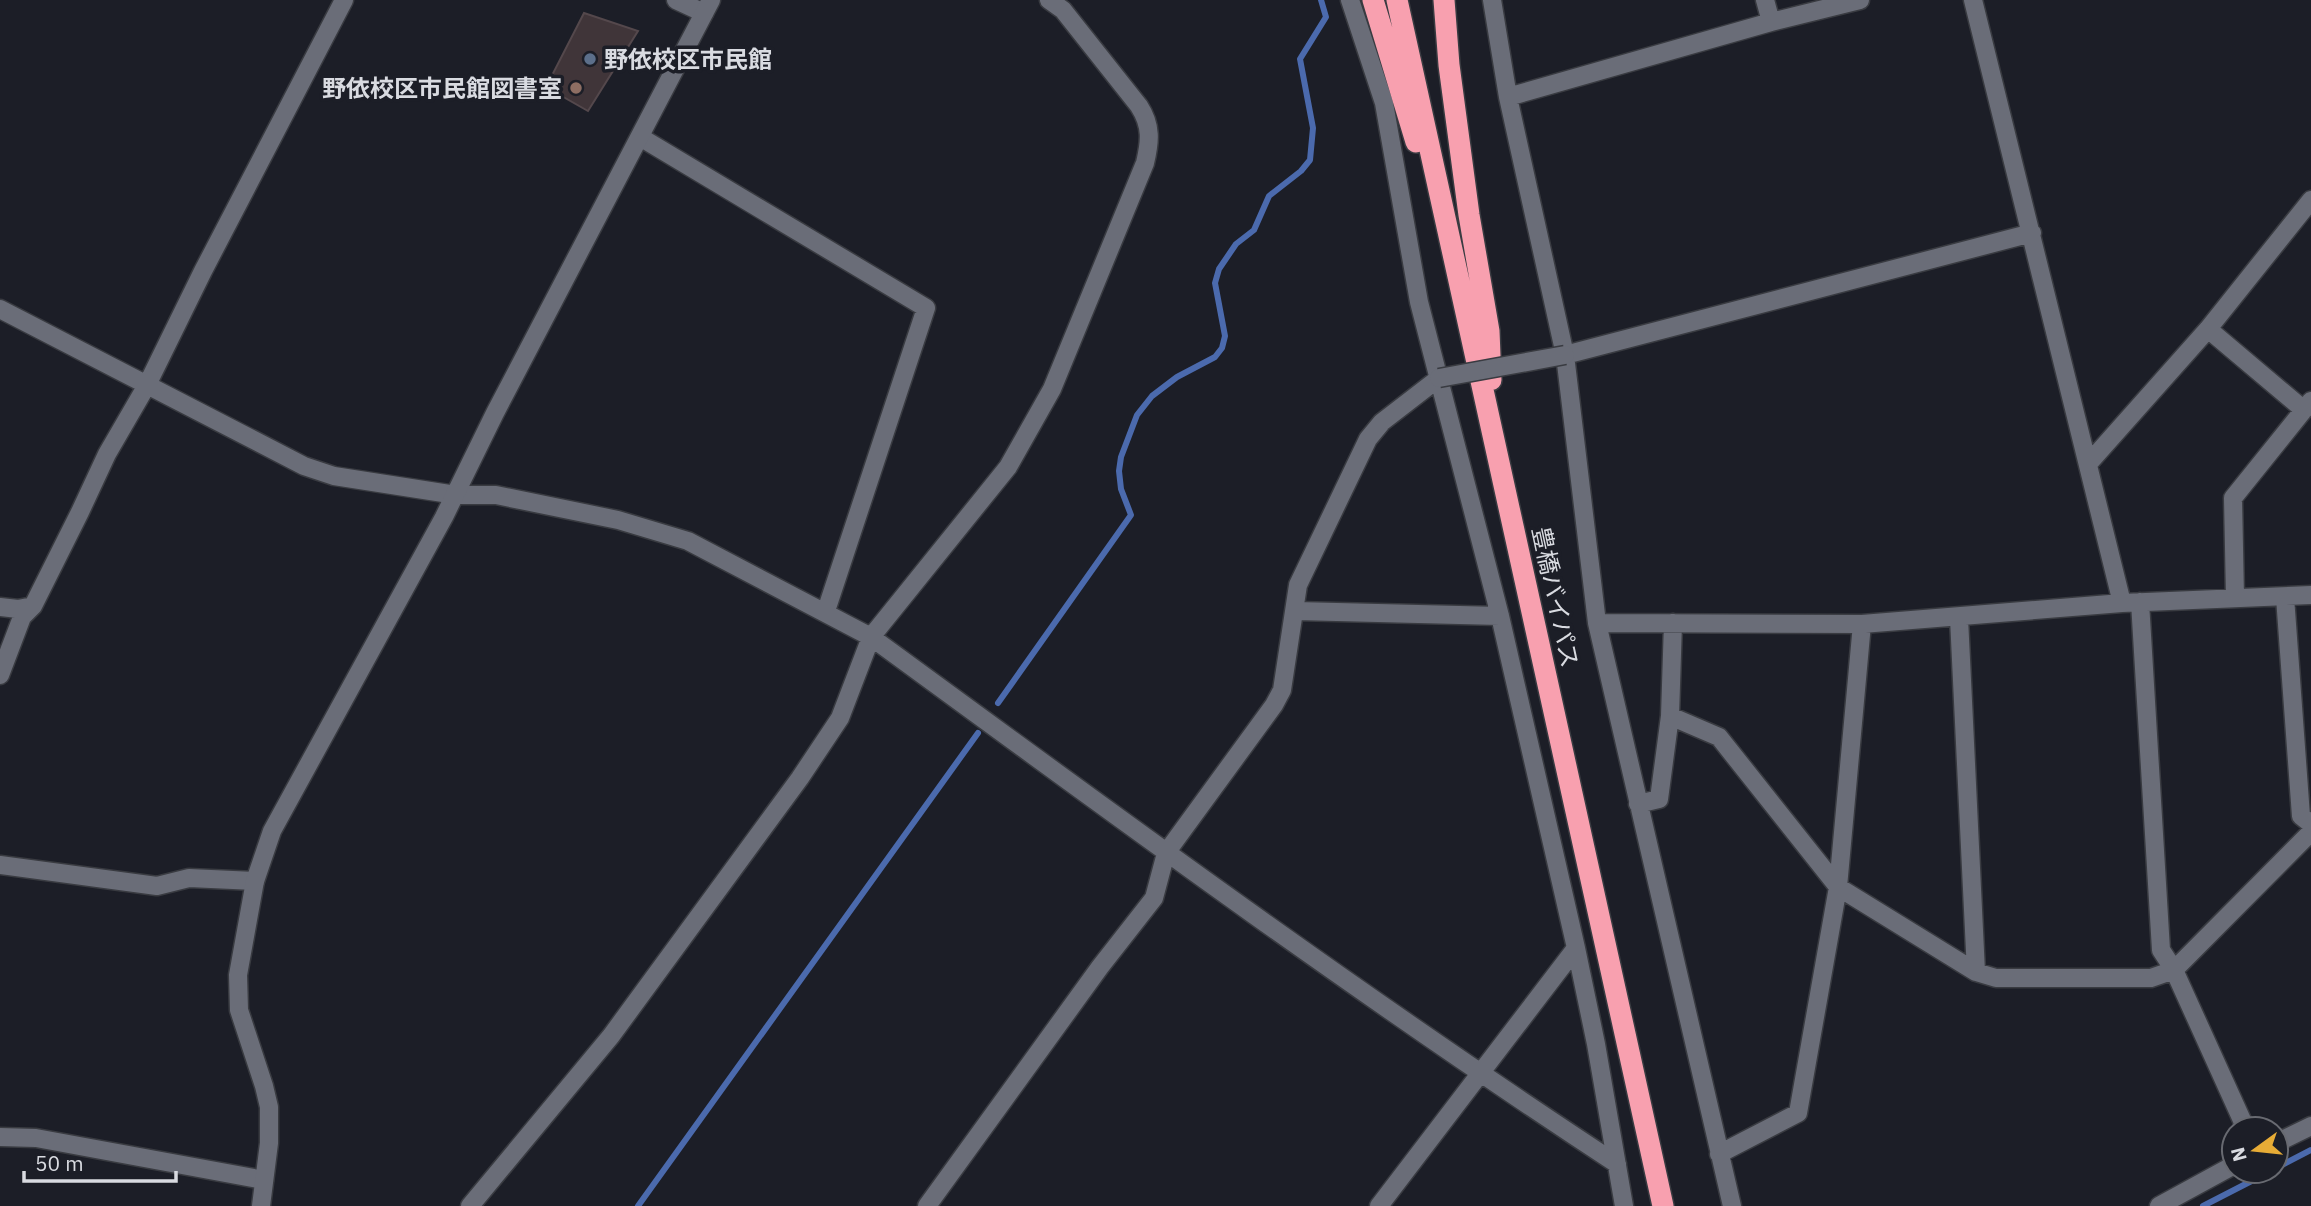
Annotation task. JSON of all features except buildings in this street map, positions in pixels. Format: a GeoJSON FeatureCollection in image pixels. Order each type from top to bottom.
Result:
{"type":"FeatureCollection","features":[{"type":"Feature","properties":{"kind":"highway"},"geometry":{"type":"LineString","coordinates":[[1373,0],[1459,281]]}},
{"type":"Feature","properties":{"kind":"highway","name":"豊橋バイパス"},"geometry":{"type":"LineString","coordinates":[[1397,0],[1663,1206]]}},
{"type":"Feature","properties":{"kind":"highway"},"geometry":{"type":"LineString","coordinates":[[1444,0],[1449,65],[1489,331],[1493,432]]}},
{"type":"Feature","properties":{"kind":"street"},"geometry":{"type":"LineString","coordinates":[[0,675],[22,617],[33,606],[107,454],[147,385],[344,0]]}},
{"type":"Feature","properties":{"kind":"street"},"geometry":{"type":"LineString","coordinates":[[261,1206],[269,1143],[269,1107],[239,1010],[238,975],[255,881],[272,831],[456,495],[495,413],[708,6],[676,0]]}},
{"type":"Feature","properties":{"kind":"street"},"geometry":{"type":"LineString","coordinates":[[470,1206],[611,1035],[800,778],[840,718],[871,637],[1008,467],[1052,389],[1145,163],[1151,139],[1146,116],[1063,10],[1049,0]]}},
{"type":"Feature","properties":{"kind":"street"},"geometry":{"type":"LineString","coordinates":[[1350,0],[1384,103],[1419,302],[1500,616],[1576,948],[1596,1044],[1624,1206]]}},
{"type":"Feature","properties":{"kind":"street"},"geometry":{"type":"LineString","coordinates":[[1492,0],[1508,97],[1565,355],[1597,623],[1732,1206]]}},
{"type":"Feature","properties":{"kind":"street"},"geometry":{"type":"LineString","coordinates":[[1765,0],[1771,22]]}},
{"type":"Feature","properties":{"kind":"street"},"geometry":{"type":"LineString","coordinates":[[1508,97],[1771,22],[1860,0]]}},
{"type":"Feature","properties":{"kind":"street"},"geometry":{"type":"LineString","coordinates":[[1973,0],[2088,464],[2131,603],[2161,950],[2174,970],[2240,1115]]}},
{"type":"Feature","properties":{"kind":"street"},"geometry":{"type":"LineString","coordinates":[[640,136],[926,308],[826,611]]}},
{"type":"Feature","properties":{"kind":"street"},"geometry":{"type":"LineString","coordinates":[[2088,464],[2208,329],[2311,200]]}},
{"type":"Feature","properties":{"kind":"street"},"geometry":{"type":"LineString","coordinates":[[927,1206],[1092,978],[1154,898],[1166,853],[1282,691],[1298,585],[1368,439],[1382,422],[1439,378],[1565,355],[2032,233]]}},
{"type":"Feature","properties":{"kind":"street"},"geometry":{"type":"LineString","coordinates":[[0,309],[304,466],[334,476],[456,495],[496,495],[618,520],[688,541],[826,611],[871,637],[1166,853],[1479,1074],[1617,1164]]}},
{"type":"Feature","properties":{"kind":"street"},"geometry":{"type":"LineString","coordinates":[[2208,329],[2308,406],[2233,498],[2235,597]]}},
{"type":"Feature","properties":{"kind":"street"},"geometry":{"type":"LineString","coordinates":[[1597,623],[1863,625],[2131,603],[2311,595]]}},
{"type":"Feature","properties":{"kind":"street"},"geometry":{"type":"LineString","coordinates":[[2285,597],[2301,816],[2311,824]]}},
{"type":"Feature","properties":{"kind":"street"},"geometry":{"type":"LineString","coordinates":[[0,607],[18,609],[33,606]]}},
{"type":"Feature","properties":{"kind":"street"},"geometry":{"type":"LineString","coordinates":[[1296,611],[1500,616]]}},
{"type":"Feature","properties":{"kind":"street"},"geometry":{"type":"LineString","coordinates":[[1959,618],[1976,972]]}},
{"type":"Feature","properties":{"kind":"street"},"geometry":{"type":"LineString","coordinates":[[1638,804],[1659,799],[1670,716],[1674,623]]}},
{"type":"Feature","properties":{"kind":"street"},"geometry":{"type":"LineString","coordinates":[[1719,1154],[1798,1113],[1838,887],[1863,625]]}},
{"type":"Feature","properties":{"kind":"street"},"geometry":{"type":"LineString","coordinates":[[1670,716],[1719,737],[1838,887],[1976,972],[1996,978],[2151,978],[2174,970],[2311,832]]}},
{"type":"Feature","properties":{"kind":"street"},"geometry":{"type":"LineString","coordinates":[[0,866],[157,886],[189,878],[255,881]]}},
{"type":"Feature","properties":{"kind":"street"},"geometry":{"type":"LineString","coordinates":[[1379,1206],[1576,948]]}},
{"type":"Feature","properties":{"kind":"street"},"geometry":{"type":"LineString","coordinates":[[2290,1136],[2311,1126]]}},
{"type":"Feature","properties":{"kind":"street"},"geometry":{"type":"LineString","coordinates":[[0,1136],[36,1139],[264,1180]]}},
{"type":"Feature","properties":{"kind":"street"},"geometry":{"type":"LineString","coordinates":[[2159,1206],[2220,1173]]}},
{"type":"Feature","properties":{"kind":"waterway"},"geometry":{"type":"LineString","coordinates":[[998,703],[1131,515],[1121,489],[1119,471],[1121,457],[1137,415],[1152,396],[1177,377],[1215,357],[1222,348],[1225,336],[1215,283],[1219,269],[1236,244],[1254,230],[1269,196],[1301,171],[1310,160],[1313,128],[1300,59],[1326,17],[1321,0]]}},
{"type":"Feature","properties":{"kind":"waterway"},"geometry":{"type":"LineString","coordinates":[[638,1206],[978,733]]}},
{"type":"Feature","properties":{"kind":"waterway"},"geometry":{"type":"LineString","coordinates":[[2290,1161],[2311,1150]]}},
{"type":"Feature","properties":{"kind":"waterway"},"geometry":{"type":"LineString","coordinates":[[2203,1206],[2244,1185]]}},
{"type":"Feature","properties":{"kind":"place","name":"野依校区市民館"},"geometry":{"type":"Point","coordinates":[590,59]}},
{"type":"Feature","properties":{"kind":"place","name":"野依校区市民館図書室"},"geometry":{"type":"Point","coordinates":[576,88]}}]}
